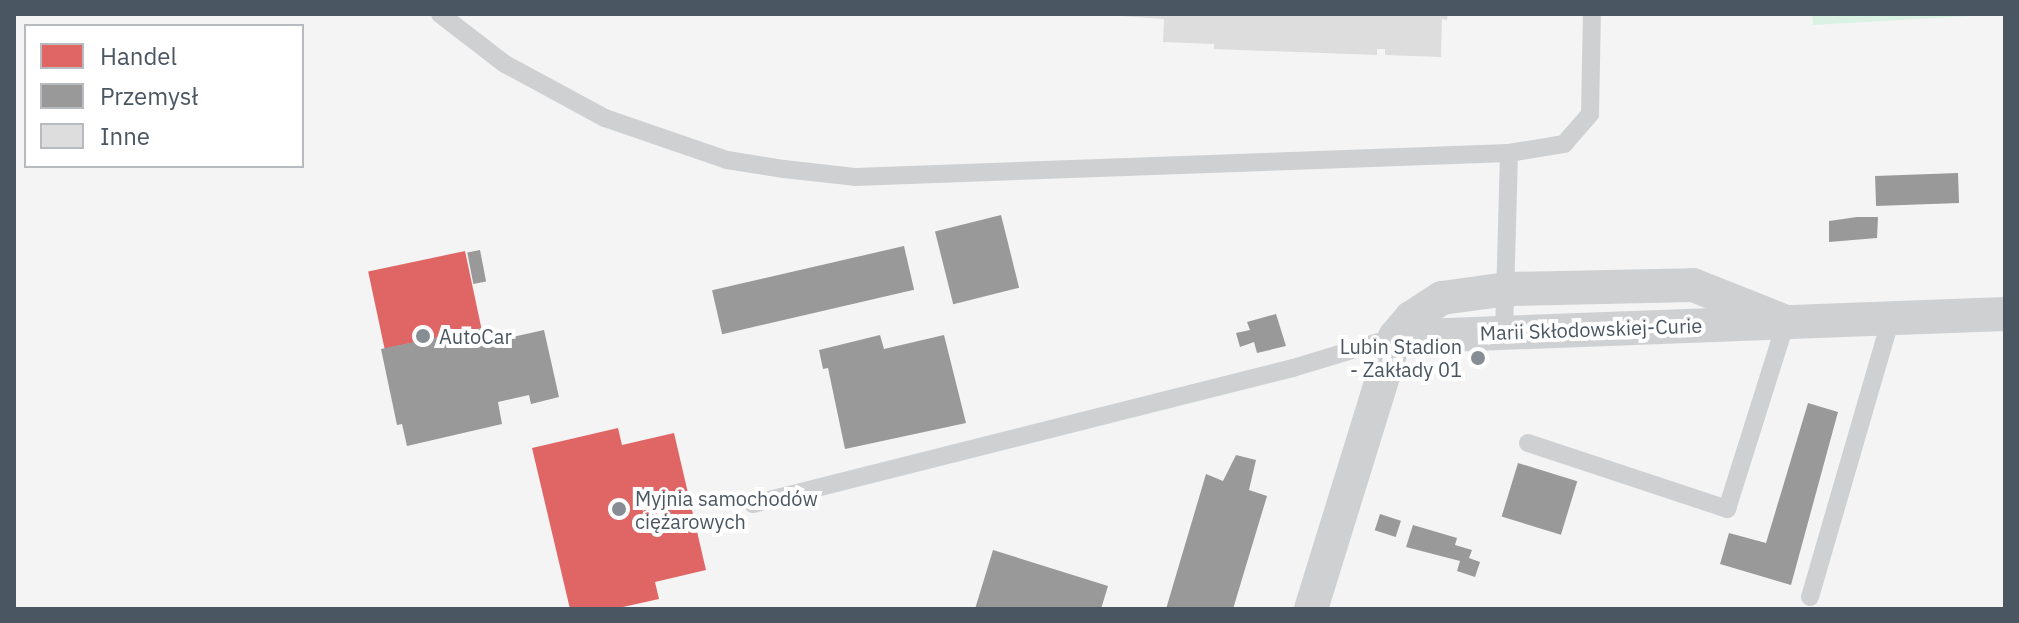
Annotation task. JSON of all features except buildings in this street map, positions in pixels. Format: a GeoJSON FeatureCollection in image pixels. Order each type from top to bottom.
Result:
{"type":"FeatureCollection","features":[{"type":"Feature","properties":{"kind":"street","name":"Marii Skłodowskiej-Curie"},"geometry":{"type":"LineString","coordinates":[[1311,609],[1395,337],[1411,318],[1442,298],[1508,289],[1693,285],[1786,322]]}},
{"type":"Feature","properties":{"kind":"street","name":"Marii Skłodowskiej-Curie"},"geometry":{"type":"LineString","coordinates":[[1395,337],[2005,314]]}},
{"type":"Feature","properties":{"kind":"lane"},"geometry":{"type":"LineString","coordinates":[[440,14],[505,64],[605,118],[727,160],[855,177],[1509,153],[1564,144],[1590,114],[1592,14]]}},
{"type":"Feature","properties":{"kind":"lane"},"geometry":{"type":"LineString","coordinates":[[1504,333],[1508,289],[1509,153]]}},
{"type":"Feature","properties":{"kind":"lane"},"geometry":{"type":"LineString","coordinates":[[1810,597],[1891,319]]}},
{"type":"Feature","properties":{"kind":"lane"},"geometry":{"type":"LineString","coordinates":[[1528,443],[1727,509],[1786,322]]}},
{"type":"Feature","properties":{"kind":"lane"},"geometry":{"type":"LineString","coordinates":[[753,504],[1293,368],[1395,337]]}},
{"type":"Feature","properties":{"kind":"green space"},"geometry":{"type":"Polygon","coordinates":[[[1812,14],[2005,14],[1813,25],[1812,14]]]}},
{"type":"Feature","properties":{"kind":"place","name":"AutoCar"},"geometry":{"type":"Point","coordinates":[423,336]}},
{"type":"Feature","properties":{"kind":"place","name":"Lubin Stadion - Zakłady 01"},"geometry":{"type":"Point","coordinates":[1478,358]}},
{"type":"Feature","properties":{"kind":"place","name":"Myjnia samochodów ciężarowych"},"geometry":{"type":"Point","coordinates":[619,509]}}]}
